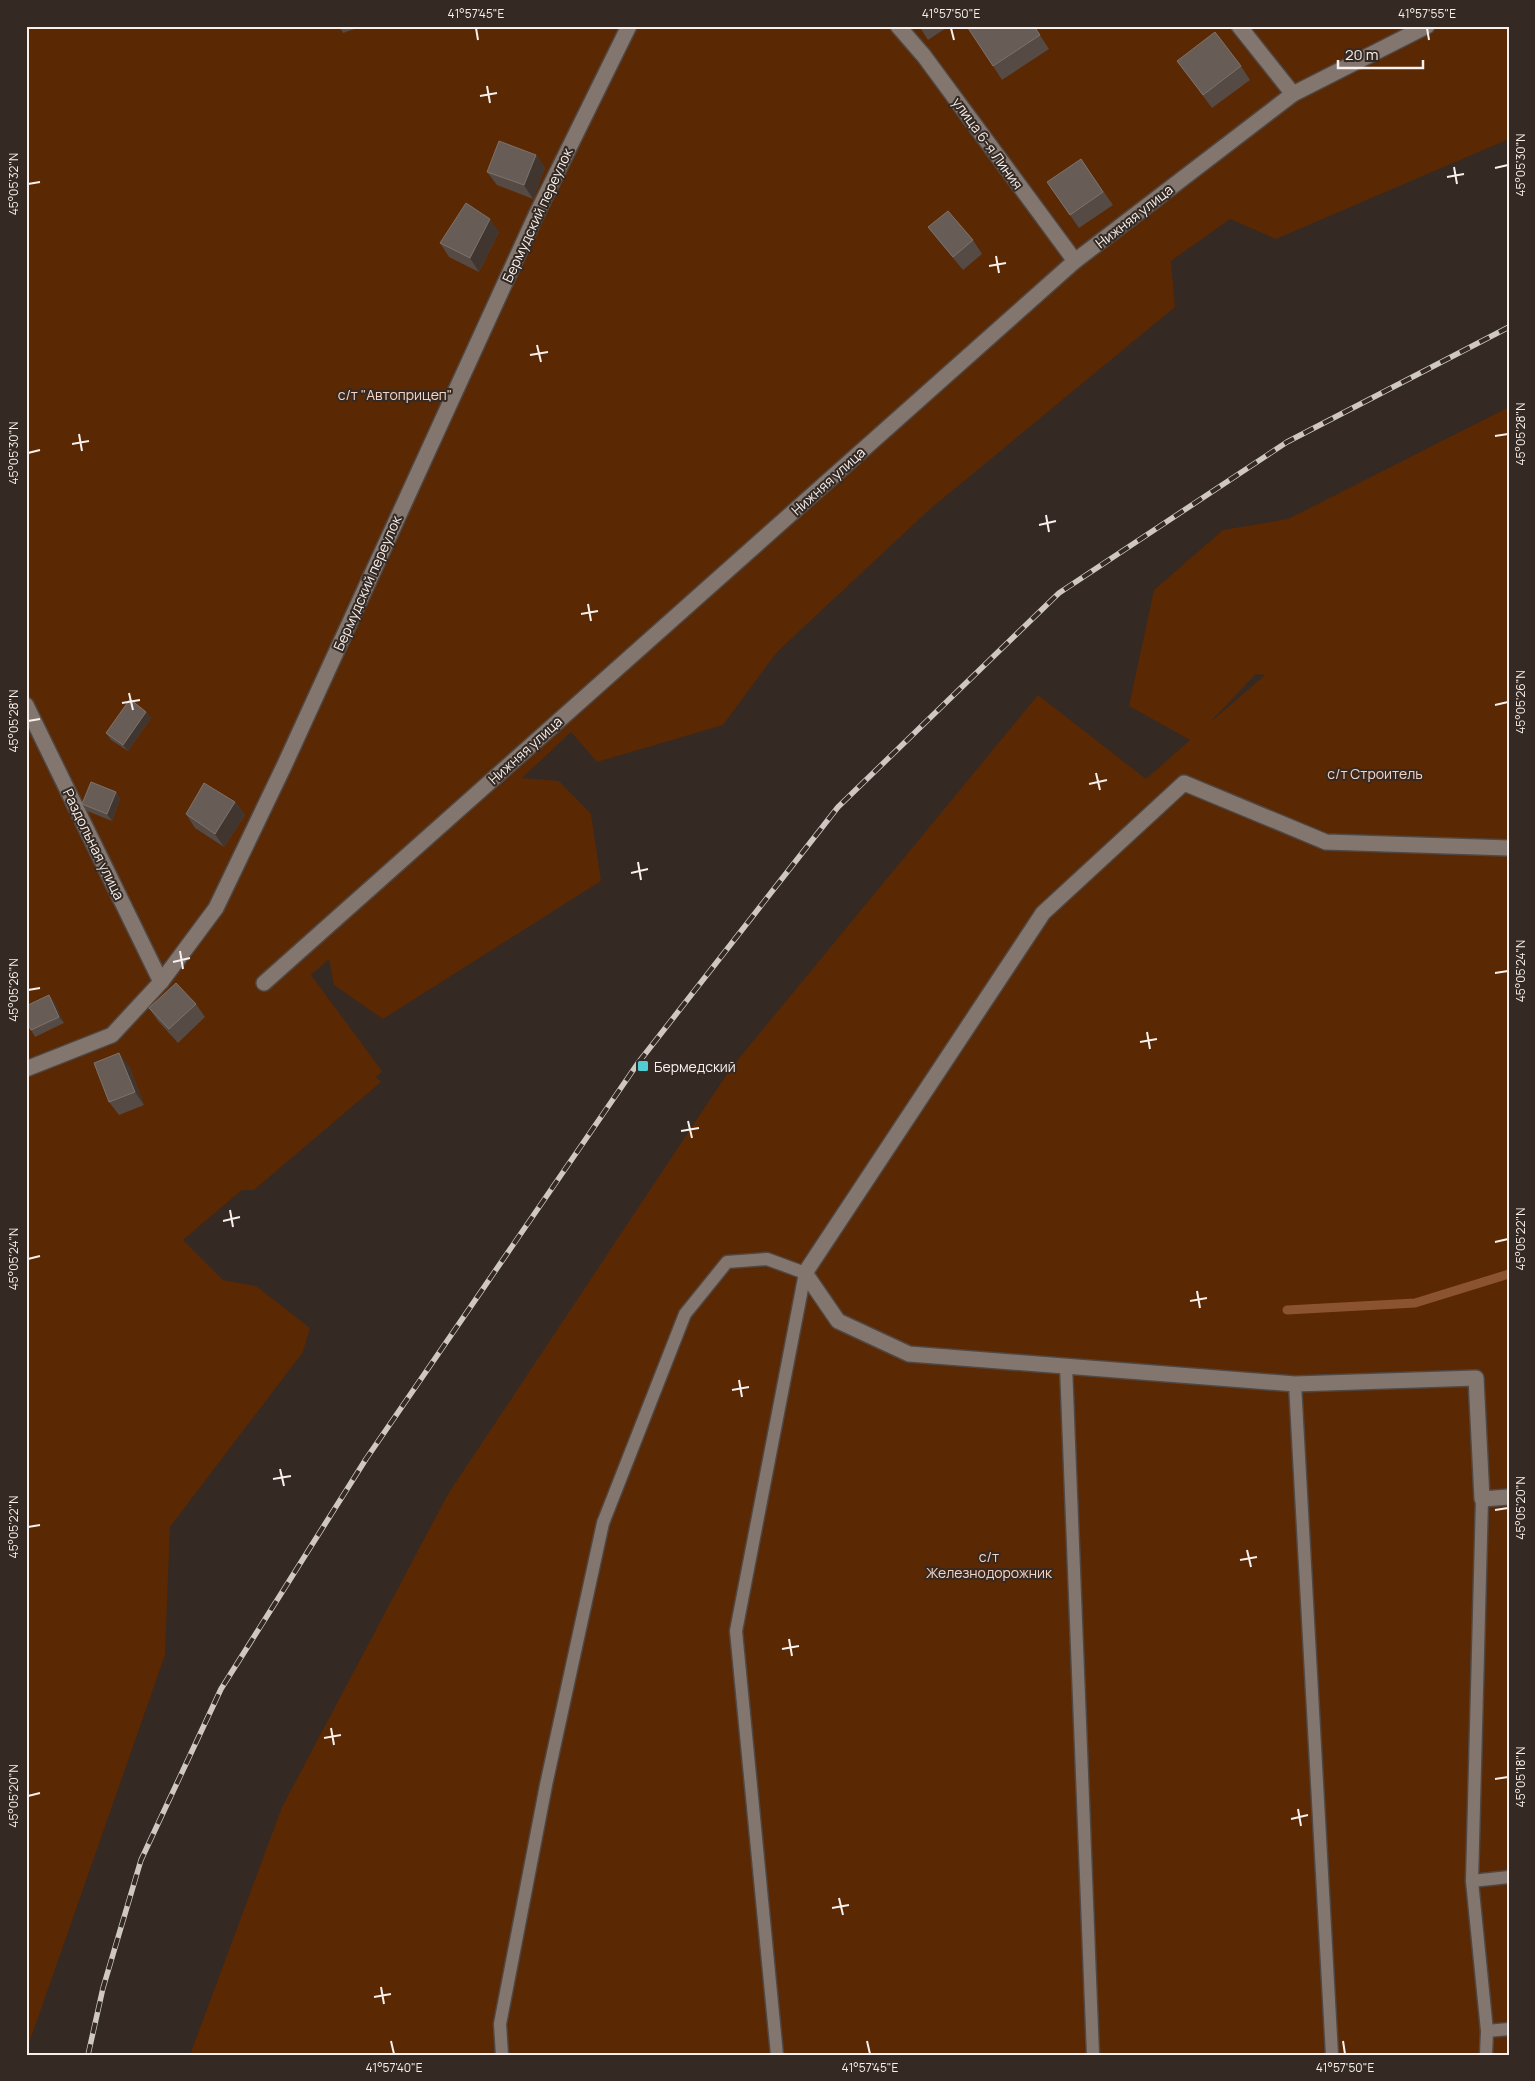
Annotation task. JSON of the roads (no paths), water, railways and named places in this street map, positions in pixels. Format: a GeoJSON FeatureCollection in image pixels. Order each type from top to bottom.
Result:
{"type":"FeatureCollection","features":[{"type":"Feature","properties":{"kind":"street","name":"Бермудский переулок"},"geometry":{"type":"LineString","coordinates":[[26,1068],[112,1035],[161,982],[216,908],[285,764],[536,215],[629,26]]}},
{"type":"Feature","properties":{"kind":"street","name":"улица 6-я Линия"},"geometry":{"type":"LineString","coordinates":[[898,26],[924,56],[1075,261]]}},
{"type":"Feature","properties":{"kind":"street"},"geometry":{"type":"LineString","coordinates":[[1240,26],[1293,94]]}},
{"type":"Feature","properties":{"kind":"street","name":"Нижняя улица"},"geometry":{"type":"LineString","coordinates":[[264,982],[1075,261],[1293,94],[1427,26]]}},
{"type":"Feature","properties":{"kind":"street","name":"Раздольная улица"},"geometry":{"type":"LineString","coordinates":[[26,705],[161,982]]}},
{"type":"Feature","properties":{"kind":"street"},"geometry":{"type":"LineString","coordinates":[[1509,848],[1326,842],[1184,783],[1043,913],[806,1273],[838,1321],[909,1354],[1295,1384],[1476,1378],[1482,1499],[1509,1497]]}},
{"type":"Feature","properties":{"kind":"lane"},"geometry":{"type":"LineString","coordinates":[[502,2055],[500,2024],[546,1785],[603,1523],[685,1314],[727,1262],[767,1259],[806,1273],[736,1631],[776,2055]]}},
{"type":"Feature","properties":{"kind":"lane"},"geometry":{"type":"LineString","coordinates":[[1066,1366],[1093,2055]]}},
{"type":"Feature","properties":{"kind":"lane"},"geometry":{"type":"LineString","coordinates":[[1295,1384],[1332,2055]]}},
{"type":"Feature","properties":{"kind":"lane"},"geometry":{"type":"LineString","coordinates":[[1482,1499],[1472,1881],[1487,2031],[1486,2055]]}},
{"type":"Feature","properties":{"kind":"lane"},"geometry":{"type":"LineString","coordinates":[[1472,1881],[1509,1877]]}},
{"type":"Feature","properties":{"kind":"lane"},"geometry":{"type":"LineString","coordinates":[[1487,2031],[1509,2029]]}},
{"type":"Feature","properties":{"kind":"waterway"},"geometry":{"type":"LineString","coordinates":[[1287,1310],[1415,1303],[1509,1274]]}},
{"type":"Feature","properties":{"kind":"railway"},"geometry":{"type":"LineString","coordinates":[[88,2055],[103,1988],[141,1860],[221,1689],[366,1459],[638,1063],[838,807],[1059,593],[1287,442],[1509,327]]}},
{"type":"Feature","properties":{"kind":"place","name":"Бермедский"},"geometry":{"type":"Point","coordinates":[643,1066]}},
{"type":"Feature","properties":{"kind":"park label","name":"с/т \"Автоприцеп\""},"geometry":{"type":"Point","coordinates":[395,394]}},
{"type":"Feature","properties":{"kind":"park label","name":"с/т Строитель"},"geometry":{"type":"Point","coordinates":[1375,773]}},
{"type":"Feature","properties":{"kind":"park label","name":"с/т Железнодорожник"},"geometry":{"type":"Point","coordinates":[989,1564]}}]}
